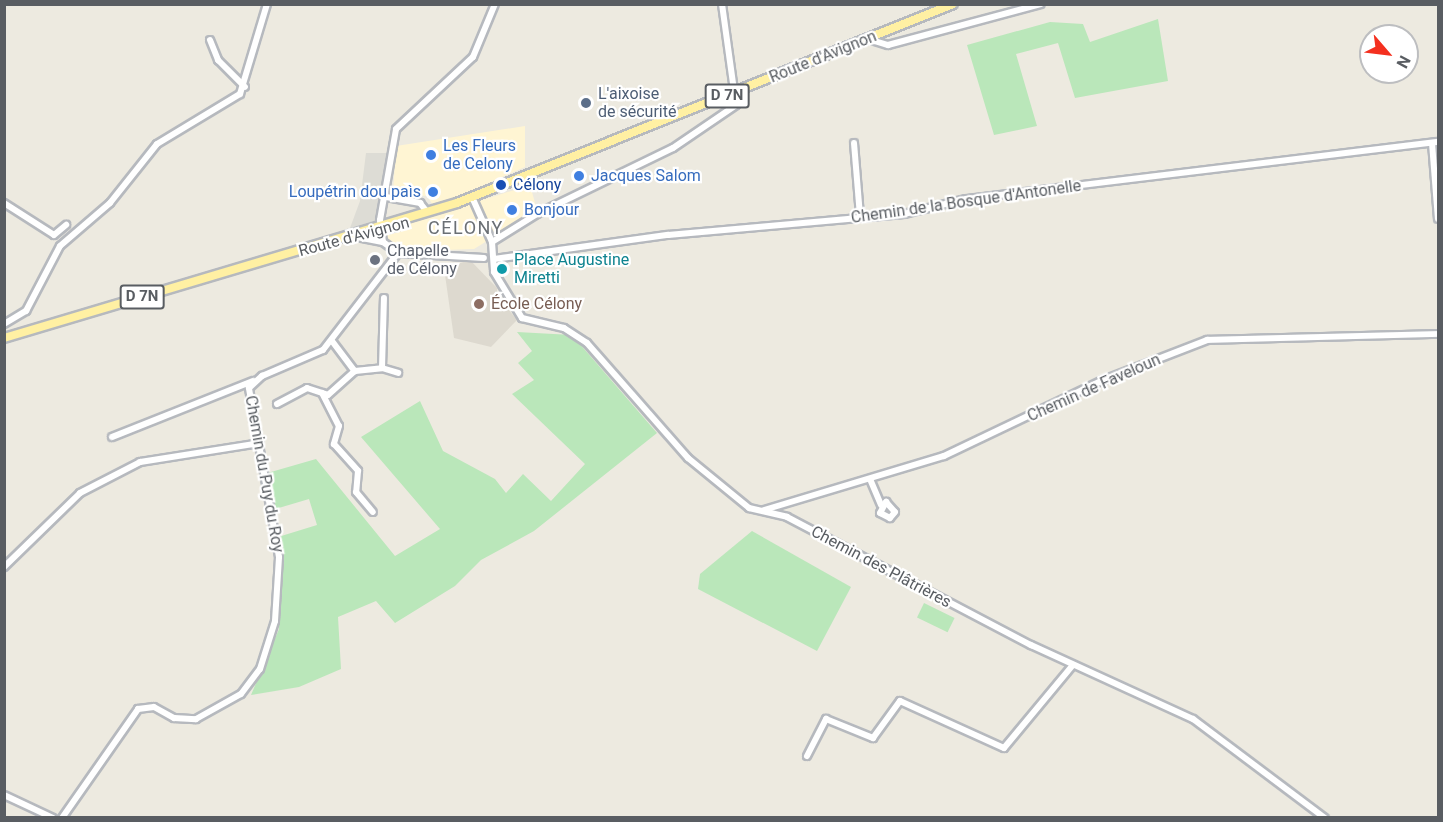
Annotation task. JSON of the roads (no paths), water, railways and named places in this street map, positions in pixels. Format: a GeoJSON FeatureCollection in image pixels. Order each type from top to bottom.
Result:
{"type":"FeatureCollection","features":[{"type":"Feature","properties":{"kind":"main road","name":"Route d'Avignon"},"geometry":{"type":"LineString","coordinates":[[4,338],[473,199],[953,4]]}},
{"type":"Feature","properties":{"kind":"main road","name":"Route d'Avignon"},"geometry":{"type":"LineString","coordinates":[[280,256],[357,237],[380,227],[473,199]]}},
{"type":"Feature","properties":{"kind":"street"},"geometry":{"type":"LineString","coordinates":[[4,324],[26,311],[60,246],[110,203],[157,144],[245,87],[255,28],[267,4]]}},
{"type":"Feature","properties":{"kind":"street"},"geometry":{"type":"LineString","coordinates":[[384,242],[380,227],[396,129],[473,57],[495,4]]}},
{"type":"Feature","properties":{"kind":"street"},"geometry":{"type":"LineString","coordinates":[[492,242],[712,125],[739,103],[735,93],[722,4]]}},
{"type":"Feature","properties":{"kind":"street"},"geometry":{"type":"LineString","coordinates":[[868,39],[888,45],[1041,4]]}},
{"type":"Feature","properties":{"kind":"street"},"geometry":{"type":"LineString","coordinates":[[210,40],[218,60],[245,87]]}},
{"type":"Feature","properties":{"kind":"street"},"geometry":{"type":"LineString","coordinates":[[1435,142],[1438,219]]}},
{"type":"Feature","properties":{"kind":"street","name":"Chemin de la Bosque d'Antonelle"},"geometry":{"type":"LineString","coordinates":[[492,259],[860,216],[1435,142]]}},
{"type":"Feature","properties":{"kind":"street"},"geometry":{"type":"LineString","coordinates":[[854,143],[860,216]]}},
{"type":"Feature","properties":{"kind":"street"},"geometry":{"type":"LineString","coordinates":[[386,196],[420,203],[427,212]]}},
{"type":"Feature","properties":{"kind":"street"},"geometry":{"type":"LineString","coordinates":[[357,237],[384,242],[398,253],[492,259],[492,242],[473,199]]}},
{"type":"Feature","properties":{"kind":"street"},"geometry":{"type":"LineString","coordinates":[[4,203],[54,235],[66,225]]}},
{"type":"Feature","properties":{"kind":"street","name":"Chemin du Puy du Roy"},"geometry":{"type":"LineString","coordinates":[[62,818],[138,709],[154,707],[174,718],[196,719],[241,694],[260,669],[276,621],[279,557],[260,443],[248,396],[253,381],[303,362],[332,340],[398,253]]}},
{"type":"Feature","properties":{"kind":"street","name":"Chemin des Plâtrières"},"geometry":{"type":"LineString","coordinates":[[492,259],[522,318],[564,328],[587,343],[688,458],[749,508],[788,517],[1073,665],[1193,718],[1325,818]]}},
{"type":"Feature","properties":{"kind":"street"},"geometry":{"type":"LineString","coordinates":[[382,368],[384,298]]}},
{"type":"Feature","properties":{"kind":"street","name":"Chemin de Faveloun"},"geometry":{"type":"LineString","coordinates":[[762,511],[944,456],[1101,381],[1207,340],[1438,334]]}},
{"type":"Feature","properties":{"kind":"street"},"geometry":{"type":"LineString","coordinates":[[332,340],[355,371]]}},
{"type":"Feature","properties":{"kind":"street"},"geometry":{"type":"LineString","coordinates":[[277,404],[307,388],[322,393],[341,386],[355,371],[382,368],[398,373]]}},
{"type":"Feature","properties":{"kind":"street"},"geometry":{"type":"LineString","coordinates":[[112,437],[253,381]]}},
{"type":"Feature","properties":{"kind":"street"},"geometry":{"type":"LineString","coordinates":[[322,393],[339,426],[334,444],[358,471],[356,492],[373,512]]}},
{"type":"Feature","properties":{"kind":"street"},"geometry":{"type":"LineString","coordinates":[[4,567],[80,493],[140,462],[260,443]]}},
{"type":"Feature","properties":{"kind":"street"},"geometry":{"type":"LineString","coordinates":[[870,479],[881,506]]}},
{"type":"Feature","properties":{"kind":"street"},"geometry":{"type":"LineString","coordinates":[[807,756],[826,719],[873,738],[900,701],[1004,748],[1073,665]]}},
{"type":"Feature","properties":{"kind":"street"},"geometry":{"type":"LineString","coordinates":[[4,795],[52,818]]}},
{"type":"Feature","properties":{"kind":"place","name":"L'aixoise de sécurité"},"geometry":{"type":"Point","coordinates":[586,103]}},
{"type":"Feature","properties":{"kind":"place","name":"Les Fleurs de Celony"},"geometry":{"type":"Point","coordinates":[431,155]}},
{"type":"Feature","properties":{"kind":"place","name":"Jacques Salom"},"geometry":{"type":"Point","coordinates":[579,176]}},
{"type":"Feature","properties":{"kind":"place","name":"Célony"},"geometry":{"type":"Point","coordinates":[501,185]}},
{"type":"Feature","properties":{"kind":"place","name":"Loupétrin dou paìs"},"geometry":{"type":"Point","coordinates":[433,192]}},
{"type":"Feature","properties":{"kind":"place","name":"Bonjour"},"geometry":{"type":"Point","coordinates":[512,210]}},
{"type":"Feature","properties":{"kind":"place","name":"Chapelle de Célony"},"geometry":{"type":"Point","coordinates":[375,260]}},
{"type":"Feature","properties":{"kind":"place","name":"Place Augustine Miretti"},"geometry":{"type":"Point","coordinates":[502,269]}},
{"type":"Feature","properties":{"kind":"place","name":"École Célony"},"geometry":{"type":"Point","coordinates":[479,304]}},
{"type":"Feature","properties":{"kind":"district","name":"CÉLONY"},"geometry":{"type":"Point","coordinates":[466,228]}}]}
